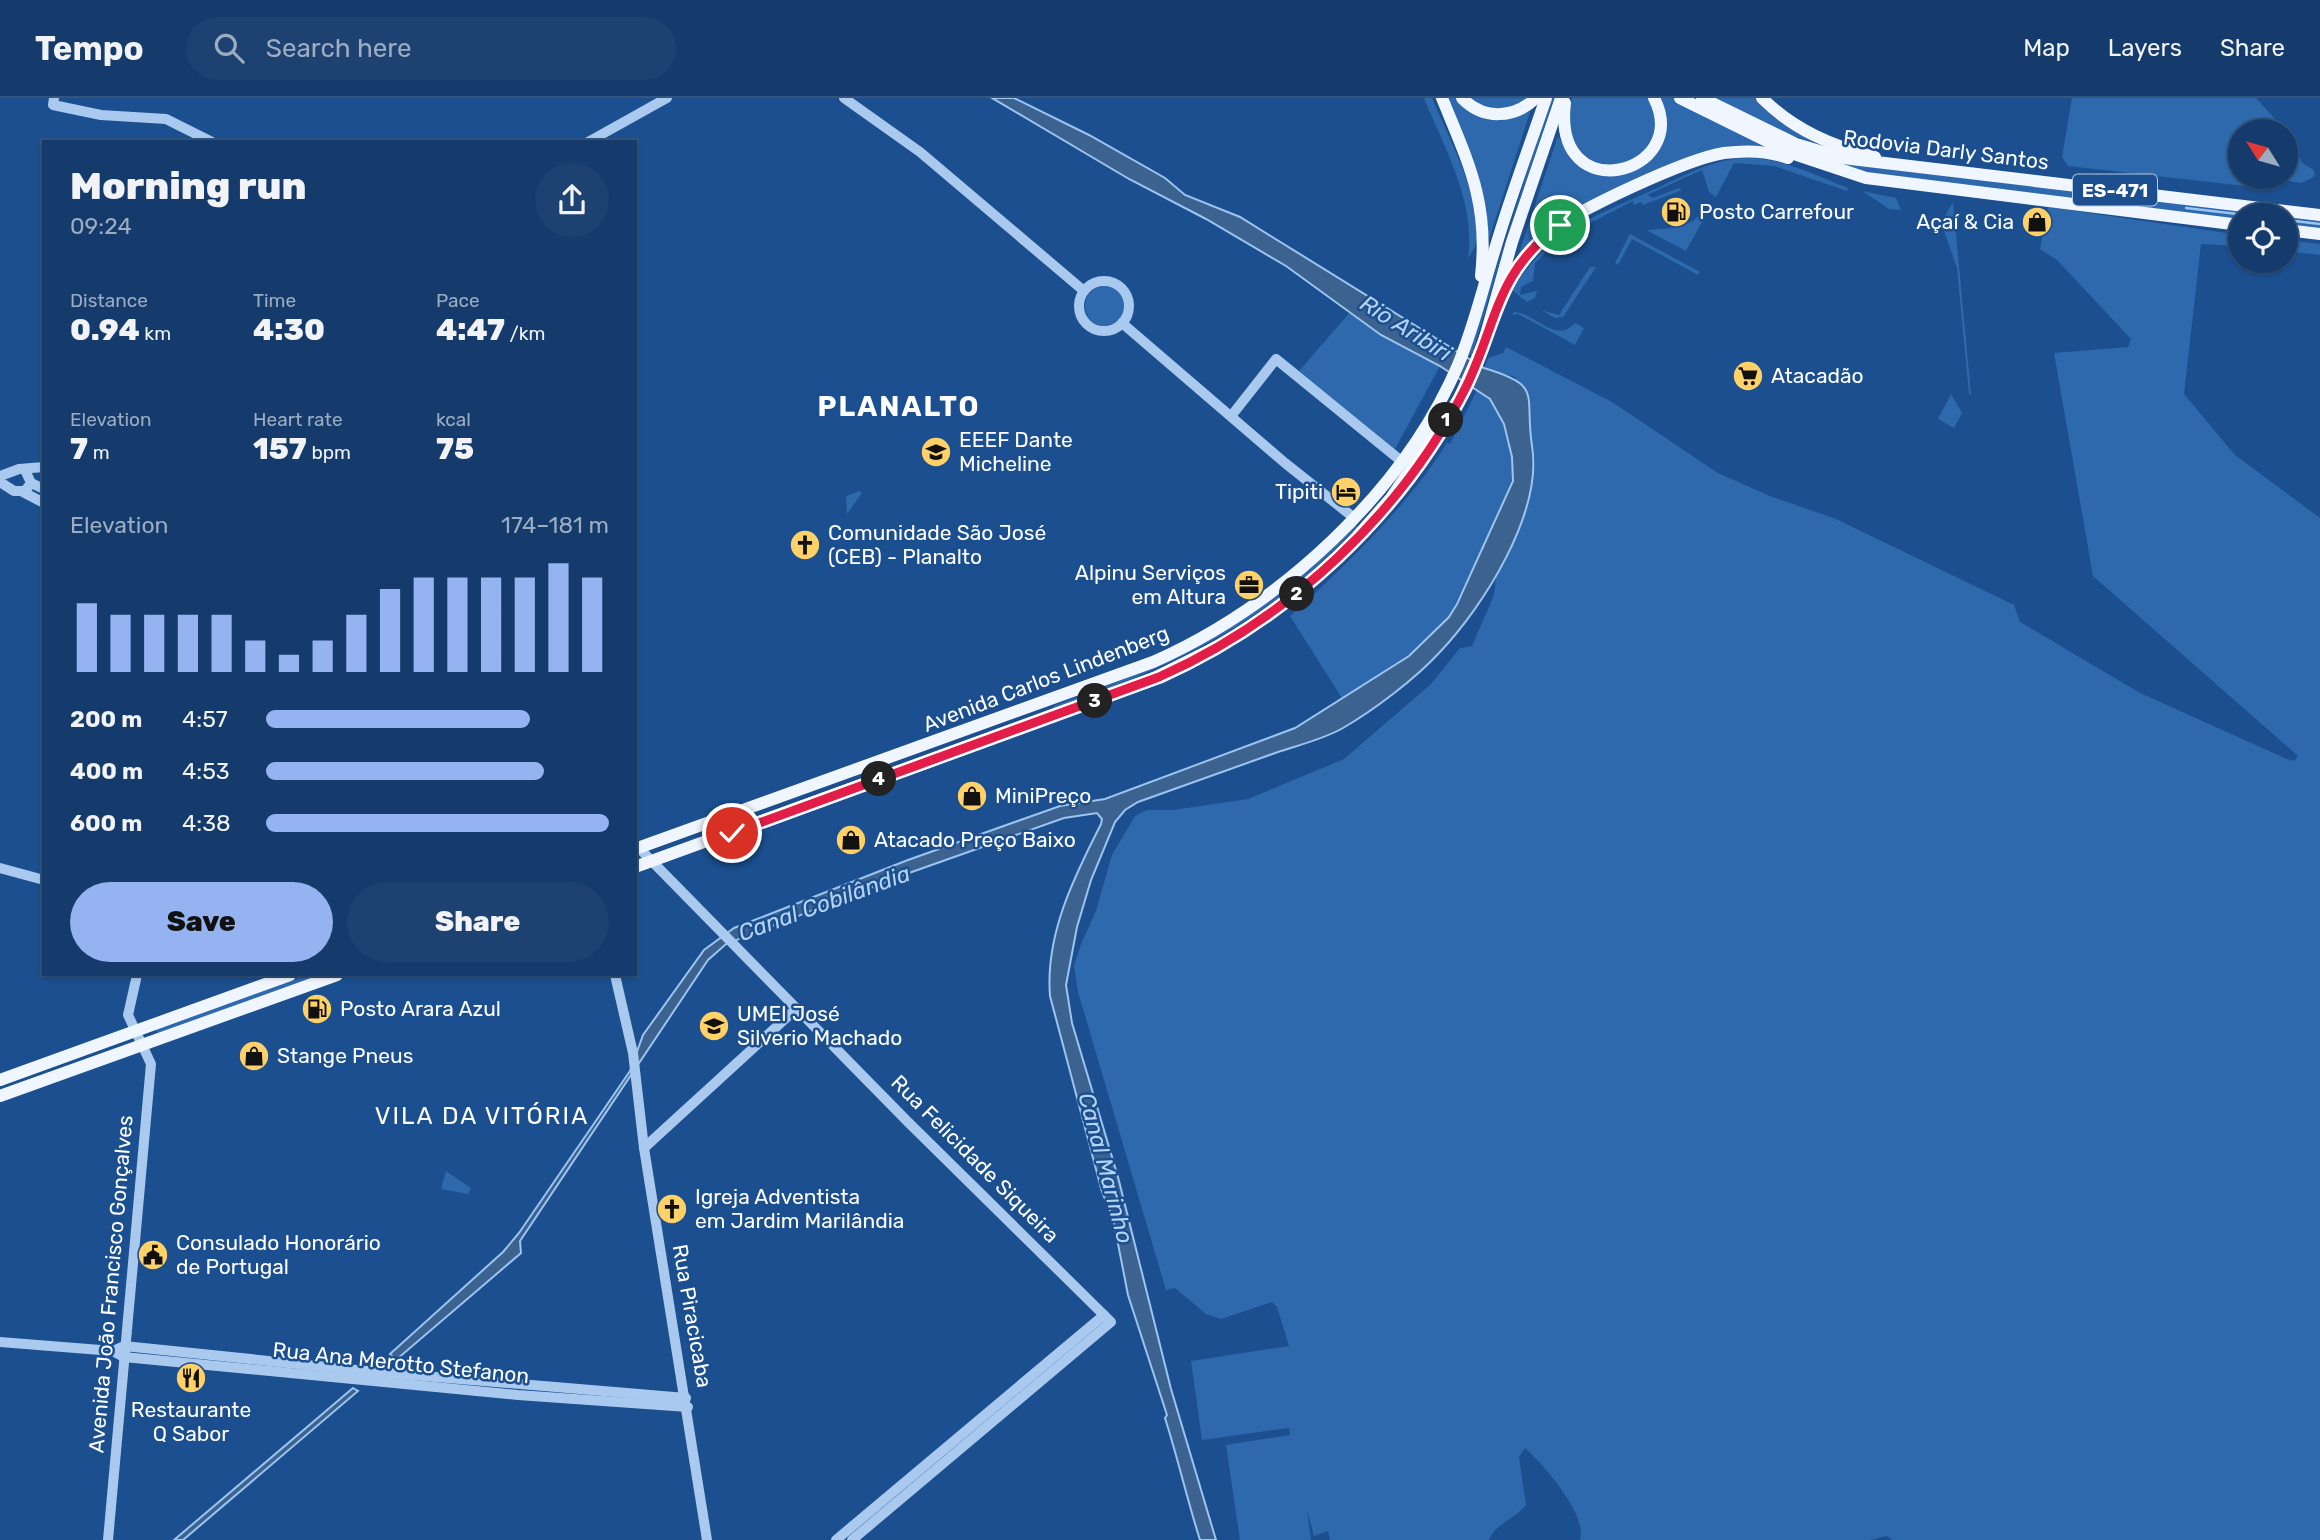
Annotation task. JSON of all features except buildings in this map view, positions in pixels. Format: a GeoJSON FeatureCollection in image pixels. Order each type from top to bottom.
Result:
{"type":"FeatureCollection","features":[{"type":"Feature","properties":{"kind":"main road"},"geometry":{"type":"LineString","coordinates":[[1442,98],[1481,202],[1484,250],[1477,311]]}},
{"type":"Feature","properties":{"kind":"main road"},"geometry":{"type":"LineString","coordinates":[[1464,99],[1484,113],[1499,115],[1520,110],[1536,98]]}},
{"type":"Feature","properties":{"kind":"main road","name":"Avenida Carlos Lindenberg"},"geometry":{"type":"LineString","coordinates":[[637,847],[1163,657],[1216,630],[1265,598],[1310,561],[1353,517],[1400,460],[1451,379],[1477,311],[1546,98]]}},
{"type":"Feature","properties":{"kind":"main road"},"geometry":{"type":"LineString","coordinates":[[1563,98],[1563,127],[1568,145],[1584,163],[1605,171],[1632,167],[1651,151],[1661,122],[1654,98]]}},
{"type":"Feature","properties":{"kind":"main road","name":"Avenida Carlos Lindenberg"},"geometry":{"type":"LineString","coordinates":[[637,866],[1181,667],[1234,638],[1284,604],[1321,573],[1366,527],[1418,462],[1466,386],[1479,355],[1512,242],[1563,98]]}},
{"type":"Feature","properties":{"kind":"main road","name":"ES-471"},"geometry":{"type":"LineString","coordinates":[[1680,98],[1739,122]]}},
{"type":"Feature","properties":{"kind":"main road","name":"ES-471"},"geometry":{"type":"LineString","coordinates":[[1702,98],[1739,122]]}},
{"type":"Feature","properties":{"kind":"main road"},"geometry":{"type":"LineString","coordinates":[[1762,98],[1794,125],[1821,139],[1909,165]]}},
{"type":"Feature","properties":{"kind":"main road","name":"Rodovia Darly Santos"},"geometry":{"type":"LineString","coordinates":[[1739,122],[1831,156],[2320,215]]}},
{"type":"Feature","properties":{"kind":"main road","name":"Rodovia Darly Santos"},"geometry":{"type":"LineString","coordinates":[[1739,122],[1816,163],[1866,178],[2228,223]]}},
{"type":"Feature","properties":{"kind":"main road"},"geometry":{"type":"LineString","coordinates":[[1494,309],[1517,267],[1532,248],[1560,225],[1698,160],[1726,153],[1755,152],[1783,157],[1841,176],[1866,178]]}},
{"type":"Feature","properties":{"kind":"main road"},"geometry":{"type":"LineString","coordinates":[[2298,231],[2320,234]]}},
{"type":"Feature","properties":{"kind":"main road"},"geometry":{"type":"LineString","coordinates":[[1353,517],[1366,527]]}},
{"type":"Feature","properties":{"kind":"main road"},"geometry":{"type":"LineString","coordinates":[[0,1080],[287,976]]}},
{"type":"Feature","properties":{"kind":"main road"},"geometry":{"type":"LineString","coordinates":[[0,1096],[334,976]]}},
{"type":"Feature","properties":{"kind":"street"},"geometry":{"type":"LineString","coordinates":[[592,140],[667,98]]}},
{"type":"Feature","properties":{"kind":"street"},"geometry":{"type":"LineString","coordinates":[[844,98],[920,152],[1084,292]]}},
{"type":"Feature","properties":{"kind":"street"},"geometry":{"type":"LineString","coordinates":[[54,101],[67,109],[101,115],[166,119],[208,140]]}},
{"type":"Feature","properties":{"kind":"street"},"geometry":{"type":"LineString","coordinates":[[1101,282],[1119,286],[1128,302],[1127,315],[1122,323],[1106,331],[1089,326],[1080,310],[1084,292],[1101,282]]}},
{"type":"Feature","properties":{"kind":"street"},"geometry":{"type":"LineString","coordinates":[[1122,323],[1232,415],[1285,464],[1353,517]]}},
{"type":"Feature","properties":{"kind":"street"},"geometry":{"type":"LineString","coordinates":[[1232,415],[1276,359],[1400,460]]}},
{"type":"Feature","properties":{"kind":"street"},"geometry":{"type":"LineString","coordinates":[[23,492],[29,477],[42,468]]}},
{"type":"Feature","properties":{"kind":"street"},"geometry":{"type":"LineString","coordinates":[[11,488],[9,478],[13,472]]}},
{"type":"Feature","properties":{"kind":"street"},"geometry":{"type":"LineString","coordinates":[[0,476],[13,472],[29,477],[42,487]]}},
{"type":"Feature","properties":{"kind":"street"},"geometry":{"type":"LineString","coordinates":[[0,482],[42,502]]}},
{"type":"Feature","properties":{"kind":"street","name":"Rua Felicidade Siqueira"},"geometry":{"type":"LineString","coordinates":[[637,847],[654,861],[1108,1319]]}},
{"type":"Feature","properties":{"kind":"street"},"geometry":{"type":"LineString","coordinates":[[0,868],[42,879]]}},
{"type":"Feature","properties":{"kind":"street"},"geometry":{"type":"LineString","coordinates":[[136,976],[128,1009],[133,1031],[143,1044]]}},
{"type":"Feature","properties":{"kind":"street","name":"Rua Piracicaba"},"geometry":{"type":"LineString","coordinates":[[615,976],[634,1056],[644,1148],[707,1540]]}},
{"type":"Feature","properties":{"kind":"street"},"geometry":{"type":"LineString","coordinates":[[644,1148],[797,1008]]}},
{"type":"Feature","properties":{"kind":"street","name":"Avenida João Francisco Gonçalves"},"geometry":{"type":"LineString","coordinates":[[106,1540],[151,1064],[143,1044]]}},
{"type":"Feature","properties":{"kind":"street"},"geometry":{"type":"LineString","coordinates":[[836,1540],[1108,1319]]}},
{"type":"Feature","properties":{"kind":"street"},"geometry":{"type":"LineString","coordinates":[[852,1540],[1108,1319]]}},
{"type":"Feature","properties":{"kind":"street"},"geometry":{"type":"LineString","coordinates":[[0,1342],[124,1352]]}},
{"type":"Feature","properties":{"kind":"street","name":"Rua Ana Merotto Stefanon"},"geometry":{"type":"LineString","coordinates":[[124,1352],[376,1372],[687,1403]]}},
{"type":"Feature","properties":{"kind":"shaded area"},"geometry":{"type":"Polygon","coordinates":[[[1424,98],[1432,98],[1470,191],[1477,229],[1475,246],[1468,259],[1469,238],[1463,197],[1424,98]]]}},
{"type":"Feature","properties":{"kind":"shaded area"},"geometry":{"type":"Polygon","coordinates":[[[1446,98],[1530,98],[1515,107],[1499,110],[1483,107],[1467,99],[1462,103],[1478,114],[1495,118],[1513,116],[1531,109],[1489,239],[1482,190],[1446,98]]]}},
{"type":"Feature","properties":{"kind":"shaded area"},"geometry":{"type":"Polygon","coordinates":[[[1551,98],[1554,98],[1506,240],[1471,358],[1471,354],[1468,357],[1551,98]]]}},
{"type":"Feature","properties":{"kind":"shaded area"},"geometry":{"type":"Polygon","coordinates":[[[1572,98],[1757,98],[1795,131],[1816,144],[1781,131],[1765,146],[1663,170],[1518,256],[1558,136],[1571,156],[1582,166],[1604,175],[1586,158],[1570,133],[1569,111],[1572,98]]]}},
{"type":"Feature","properties":{"kind":"shaded area"},"geometry":{"type":"Polygon","coordinates":[[[2072,98],[2256,98],[2275,119],[2228,119],[2228,184],[2068,166],[2062,157],[2072,98]]]}},
{"type":"Feature","properties":{"kind":"shaded area"},"geometry":{"type":"Polygon","coordinates":[[[2298,150],[2302,163],[2314,170],[2315,176],[2298,182],[2298,150]]]}},
{"type":"Feature","properties":{"kind":"shaded area"},"geometry":{"type":"Polygon","coordinates":[[[1809,155],[2228,209],[2228,218],[1876,175],[1809,155]]]}},
{"type":"Feature","properties":{"kind":"shaded area"},"geometry":{"type":"Polygon","coordinates":[[[1740,158],[1782,163],[1848,188],[1847,191],[1774,166],[1734,163],[1716,197],[1709,192],[1702,170],[1647,195],[1653,198],[1679,188],[1682,190],[1643,205],[1641,202],[1634,205],[1633,201],[1559,239],[1535,263],[1533,281],[1521,287],[1520,295],[1537,291],[1535,298],[1527,302],[1512,290],[1541,254],[1557,240],[1574,228],[1696,170],[1740,158]]]}},
{"type":"Feature","properties":{"kind":"shaded area"},"geometry":{"type":"Polygon","coordinates":[[[1862,191],[1896,198],[1901,210],[1889,209],[1862,191]]]}},
{"type":"Feature","properties":{"kind":"shaded area"},"geometry":{"type":"Polygon","coordinates":[[[1953,202],[1971,394],[1957,268],[1944,231],[1945,216],[1953,202]]]}},
{"type":"Feature","properties":{"kind":"shaded area"},"geometry":{"type":"Polygon","coordinates":[[[2048,207],[2228,233],[2228,245],[2201,244],[2184,394],[2235,455],[2320,518],[2320,1540],[1892,1540],[1887,1536],[1870,1540],[1580,1540],[1581,1530],[1571,1504],[1525,1448],[1519,1457],[1526,1505],[1496,1530],[1489,1540],[1330,1540],[1328,1531],[1314,1536],[1307,1510],[1311,1540],[1240,1540],[1226,1445],[1290,1435],[1289,1428],[1202,1440],[1191,1361],[1289,1346],[1277,1307],[1272,1302],[1221,1319],[1206,1314],[1175,1288],[1166,1290],[1078,992],[1074,966],[1096,911],[1112,855],[1135,816],[1147,810],[1173,810],[1248,799],[1344,759],[1431,684],[1460,648],[1472,646],[1494,595],[1496,577],[1527,506],[1535,461],[1529,422],[1530,403],[1515,377],[1484,368],[1488,358],[1503,353],[1506,347],[1612,402],[1718,473],[1770,496],[1836,519],[2014,605],[2020,622],[2140,693],[2287,759],[2294,761],[2298,756],[2093,576],[2054,353],[2128,347],[2131,339],[2057,260],[2040,249],[2048,207]]]}},
{"type":"Feature","properties":{"kind":"shaded area"},"geometry":{"type":"Polygon","coordinates":[[[1705,209],[1708,211],[1686,251],[1646,230],[1686,224],[1705,209]]]}},
{"type":"Feature","properties":{"kind":"shaded area"},"geometry":{"type":"Polygon","coordinates":[[[2298,218],[2320,221],[2320,229],[2298,226],[2298,218]]]}},
{"type":"Feature","properties":{"kind":"shaded area"},"geometry":{"type":"Polygon","coordinates":[[[1630,234],[1700,272],[1698,275],[1632,239],[1618,265],[1615,263],[1630,234]]]}},
{"type":"Feature","properties":{"kind":"shaded area"},"geometry":{"type":"Polygon","coordinates":[[[2298,241],[2320,244],[2320,255],[2298,252],[2298,241]]]}},
{"type":"Feature","properties":{"kind":"shaded area"},"geometry":{"type":"Polygon","coordinates":[[[1590,267],[1596,267],[1563,317],[1555,318],[1541,310],[1559,315],[1590,267]]]}},
{"type":"Feature","properties":{"kind":"shaded area"},"geometry":{"type":"Polygon","coordinates":[[[1105,286],[1119,292],[1125,306],[1119,320],[1105,326],[1091,320],[1085,306],[1091,292],[1105,286]]]}},
{"type":"Feature","properties":{"kind":"shaded area"},"geometry":{"type":"Polygon","coordinates":[[[1351,311],[1381,335],[1440,366],[1395,449],[1299,371],[1351,311]]]}},
{"type":"Feature","properties":{"kind":"shaded area"},"geometry":{"type":"Polygon","coordinates":[[[1514,312],[1522,313],[1560,331],[1575,323],[1584,328],[1575,345],[1518,314],[1512,315],[1514,312]]]}},
{"type":"Feature","properties":{"kind":"shaded area"},"geometry":{"type":"Polygon","coordinates":[[[1477,390],[1490,399],[1504,424],[1514,469],[1509,492],[1449,617],[1409,656],[1343,700],[1290,616],[1394,513],[1447,443],[1450,444],[1477,390]]]}},
{"type":"Feature","properties":{"kind":"shaded area"},"geometry":{"type":"Polygon","coordinates":[[[1951,394],[1962,413],[1954,428],[1938,419],[1951,394]]]}},
{"type":"Feature","properties":{"kind":"shaded area"},"geometry":{"type":"Polygon","coordinates":[[[859,491],[862,493],[847,514],[846,496],[859,491]]]}},
{"type":"Feature","properties":{"kind":"shaded area"},"geometry":{"type":"Polygon","coordinates":[[[1354,525],[1358,526],[1323,561],[1254,615],[1181,657],[1054,709],[1053,706],[1139,672],[1216,635],[1286,588],[1354,525]]]}},
{"type":"Feature","properties":{"kind":"shaded area"},"geometry":{"type":"Polygon","coordinates":[[[305,976],[316,976],[158,1033],[155,1030],[305,976]]]}},
{"type":"Feature","properties":{"kind":"shaded area"},"geometry":{"type":"Polygon","coordinates":[[[446,1171],[471,1188],[468,1194],[441,1189],[446,1171]]]}},
{"type":"Feature","properties":{"kind":"water"},"geometry":{"type":"Polygon","coordinates":[[[992,98],[1014,98],[1089,135],[1165,178],[1185,195],[1240,217],[1484,368],[1516,380],[1528,394],[1533,472],[1528,500],[1506,557],[1474,610],[1456,633],[1429,663],[1406,683],[1343,728],[1320,739],[1138,802],[1125,810],[1115,822],[1091,880],[1077,927],[1066,985],[1072,1023],[1118,1177],[1171,1389],[1216,1540],[1200,1540],[1195,1525],[1165,1418],[1167,1415],[1128,1295],[1113,1218],[1102,1192],[1050,996],[1052,951],[1057,929],[1072,886],[1101,824],[1102,819],[1097,813],[1064,818],[909,873],[726,944],[708,960],[520,1241],[521,1253],[396,1360],[390,1354],[503,1252],[519,1233],[630,1071],[643,1035],[704,950],[734,928],[908,860],[1060,806],[1105,799],[1295,728],[1409,656],[1449,617],[1457,604],[1513,481],[1512,457],[1504,424],[1490,399],[1440,366],[1381,335],[1286,266],[1206,219],[1129,179],[992,98]]]}},
{"type":"Feature","properties":{"kind":"water"},"geometry":{"type":"Polygon","coordinates":[[[353,1388],[358,1391],[183,1540],[174,1540],[353,1388]]]}},
{"type":"Feature","properties":{"kind":"waterway"},"geometry":{"type":"LineString","coordinates":[[2186,208],[2228,213]]}},
{"type":"Feature","properties":{"kind":"waterway"},"geometry":{"type":"LineString","coordinates":[[2298,221],[2320,224]]}},
{"type":"Feature","properties":{"kind":"place","name":"Posto Carrefour"},"geometry":{"type":"Point","coordinates":[1676,212]}},
{"type":"Feature","properties":{"kind":"place","name":"Açaí & Cia"},"geometry":{"type":"Point","coordinates":[2037,222]}},
{"type":"Feature","properties":{"kind":"place","name":"Atacadão"},"geometry":{"type":"Point","coordinates":[1748,376]}},
{"type":"Feature","properties":{"kind":"place","name":"EEEF Dante Micheline"},"geometry":{"type":"Point","coordinates":[936,452]}},
{"type":"Feature","properties":{"kind":"place","name":"Tipiti"},"geometry":{"type":"Point","coordinates":[1346,492]}},
{"type":"Feature","properties":{"kind":"place","name":"Comunidade São José (CEB) - Planalto"},"geometry":{"type":"Point","coordinates":[805,545]}},
{"type":"Feature","properties":{"kind":"place","name":"Alpinu Serviços em Altura"},"geometry":{"type":"Point","coordinates":[1249,585]}},
{"type":"Feature","properties":{"kind":"place","name":"MiniPreço"},"geometry":{"type":"Point","coordinates":[972,796]}},
{"type":"Feature","properties":{"kind":"place","name":"Atacado Preço Baixo"},"geometry":{"type":"Point","coordinates":[851,840]}},
{"type":"Feature","properties":{"kind":"place","name":"Posto Arara Azul"},"geometry":{"type":"Point","coordinates":[317,1009]}},
{"type":"Feature","properties":{"kind":"place","name":"UMEI José Silverio Machado"},"geometry":{"type":"Point","coordinates":[714,1026]}},
{"type":"Feature","properties":{"kind":"place","name":"Stange Pneus"},"geometry":{"type":"Point","coordinates":[254,1056]}},
{"type":"Feature","properties":{"kind":"place","name":"Igreja Adventista em Jardim Marilândia"},"geometry":{"type":"Point","coordinates":[672,1209]}},
{"type":"Feature","properties":{"kind":"place","name":"Consulado Honorário de Portugal"},"geometry":{"type":"Point","coordinates":[153,1255]}},
{"type":"Feature","properties":{"kind":"place","name":"Restaurante Q Sabor"},"geometry":{"type":"Point","coordinates":[191,1378]}},
{"type":"Feature","properties":{"kind":"district","name":"PLANALTO"},"geometry":{"type":"Point","coordinates":[899,406]}},
{"type":"Feature","properties":{"kind":"district","name":"VILA DA VITÓRIA"},"geometry":{"type":"Point","coordinates":[482,1116]}},
{"type":"Feature","properties":{"kind":"route"},"geometry":{"type":"LineString","coordinates":[[732,833],[1159,677],[1213,650],[1277,609],[1347,548],[1418,462],[1466,386],[1478,359],[1494,308],[1510,276],[1532,248],[1560,225]]}},
{"type":"Feature","properties":{"kind":"water label","name":"Rio Aribiri"},"geometry":{"type":"Point","coordinates":[1406,328]}},
{"type":"Feature","properties":{"kind":"water label","name":"Canal Cobilândia"},"geometry":{"type":"Point","coordinates":[824,903]}},
{"type":"Feature","properties":{"kind":"water label","name":"Canal Marinho"},"geometry":{"type":"Point","coordinates":[1106,1168]}}]}
